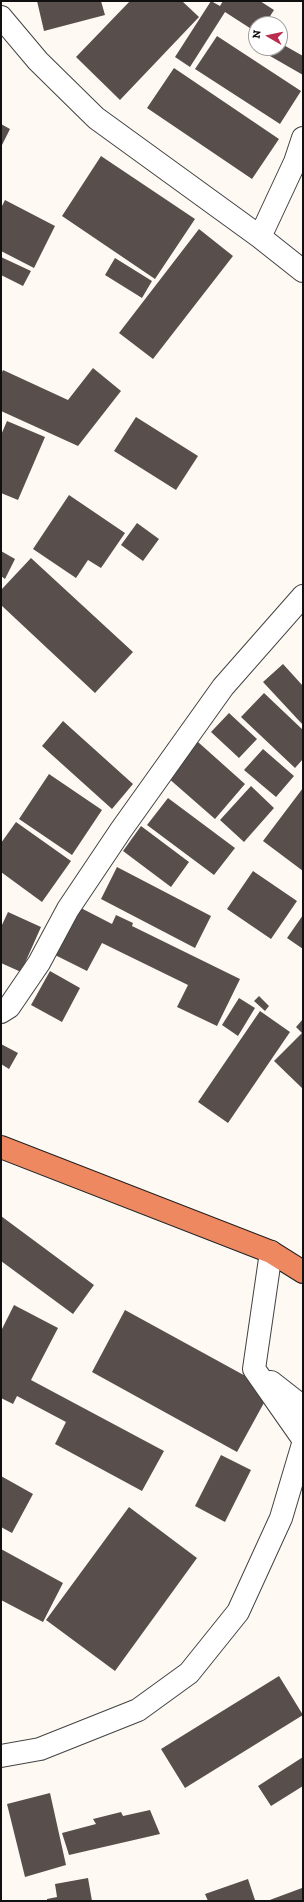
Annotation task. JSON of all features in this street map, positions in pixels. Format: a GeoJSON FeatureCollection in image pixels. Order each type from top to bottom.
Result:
{"type":"FeatureCollection","features":[{"type":"Feature","properties":{"kind":"highway"},"geometry":{"type":"LineString","coordinates":[[1,1148],[271,1252],[303,1272]]}},
{"type":"Feature","properties":{"kind":"street"},"geometry":{"type":"LineString","coordinates":[[1,17],[38,61],[96,118],[260,237],[303,271]]}},
{"type":"Feature","properties":{"kind":"street"},"geometry":{"type":"LineString","coordinates":[[260,237],[295,162],[303,138]]}},
{"type":"Feature","properties":{"kind":"street"},"geometry":{"type":"LineString","coordinates":[[1,1012],[10,1007],[39,963],[68,909],[121,830],[223,687],[303,596]]}},
{"type":"Feature","properties":{"kind":"street"},"geometry":{"type":"LineString","coordinates":[[271,1252],[254,1370],[303,1439]]}},
{"type":"Feature","properties":{"kind":"street"},"geometry":{"type":"LineString","coordinates":[[254,1370],[303,1407]]}},
{"type":"Feature","properties":{"kind":"street"},"geometry":{"type":"LineString","coordinates":[[1,1756],[40,1749],[138,1710],[189,1673],[238,1612],[281,1518],[303,1444]]}},
{"type":"Feature","properties":{"kind":"building"},"geometry":{"type":"Polygon","coordinates":[[[37,1],[101,1],[105,15],[44,31],[37,1]]]}},
{"type":"Feature","properties":{"kind":"building"},"geometry":{"type":"Polygon","coordinates":[[[130,1],[182,1],[199,17],[120,100],[76,57],[130,1]]]}},
{"type":"Feature","properties":{"kind":"building"},"geometry":{"type":"Polygon","coordinates":[[[211,1],[220,6],[223,1],[260,1],[274,10],[270,16],[248,16],[248,27],[225,12],[190,67],[175,57],[211,1]]]}},
{"type":"Feature","properties":{"kind":"building"},"geometry":{"type":"Polygon","coordinates":[[[217,36],[301,91],[280,124],[195,69],[217,36]]]}},
{"type":"Feature","properties":{"kind":"building"},"geometry":{"type":"Polygon","coordinates":[[[288,48],[303,56],[303,75],[270,56],[288,56],[288,48]]]}},
{"type":"Feature","properties":{"kind":"building"},"geometry":{"type":"Polygon","coordinates":[[[174,68],[279,139],[252,179],[147,108],[174,68]]]}},
{"type":"Feature","properties":{"kind":"building"},"geometry":{"type":"Polygon","coordinates":[[[1,124],[10,129],[1,147],[1,124]]]}},
{"type":"Feature","properties":{"kind":"building"},"geometry":{"type":"Polygon","coordinates":[[[101,156],[195,219],[155,279],[62,216],[101,156]]]}},
{"type":"Feature","properties":{"kind":"building"},"geometry":{"type":"Polygon","coordinates":[[[5,200],[55,226],[34,268],[1,251],[1,208],[5,200]]]}},
{"type":"Feature","properties":{"kind":"building"},"geometry":{"type":"Polygon","coordinates":[[[199,229],[233,256],[153,359],[119,333],[199,229]]]}},
{"type":"Feature","properties":{"kind":"building"},"geometry":{"type":"Polygon","coordinates":[[[1,257],[31,271],[23,286],[1,275],[1,257]]]}},
{"type":"Feature","properties":{"kind":"building"},"geometry":{"type":"Polygon","coordinates":[[[115,258],[152,281],[142,298],[105,275],[115,258]]]}},
{"type":"Feature","properties":{"kind":"building"},"geometry":{"type":"Polygon","coordinates":[[[93,368],[121,391],[78,446],[1,411],[1,374],[3,370],[68,400],[93,368]]]}},
{"type":"Feature","properties":{"kind":"building"},"geometry":{"type":"Polygon","coordinates":[[[136,417],[198,456],[176,490],[114,451],[136,417]]]}},
{"type":"Feature","properties":{"kind":"building"},"geometry":{"type":"Polygon","coordinates":[[[7,421],[45,437],[18,500],[1,493],[1,435],[7,421]]]}},
{"type":"Feature","properties":{"kind":"building"},"geometry":{"type":"Polygon","coordinates":[[[69,495],[125,533],[101,568],[88,560],[76,578],[33,549],[69,495]]]}},
{"type":"Feature","properties":{"kind":"building"},"geometry":{"type":"Polygon","coordinates":[[[137,523],[159,539],[143,561],[121,545],[137,523]]]}},
{"type":"Feature","properties":{"kind":"building"},"geometry":{"type":"Polygon","coordinates":[[[1,551],[15,559],[5,579],[1,576],[1,551]]]}},
{"type":"Feature","properties":{"kind":"building"},"geometry":{"type":"Polygon","coordinates":[[[31,558],[133,652],[95,693],[1,605],[1,590],[31,558]]]}},
{"type":"Feature","properties":{"kind":"building"},"geometry":{"type":"Polygon","coordinates":[[[283,664],[303,686],[303,725],[263,682],[283,664]]]}},
{"type":"Feature","properties":{"kind":"building"},"geometry":{"type":"Polygon","coordinates":[[[264,693],[303,730],[303,759],[295,768],[241,717],[264,693]]]}},
{"type":"Feature","properties":{"kind":"building"},"geometry":{"type":"Polygon","coordinates":[[[229,713],[257,739],[239,758],[211,732],[229,713]]]}},
{"type":"Feature","properties":{"kind":"building"},"geometry":{"type":"Polygon","coordinates":[[[63,721],[133,784],[112,809],[42,746],[63,721]]]}},
{"type":"Feature","properties":{"kind":"building"},"geometry":{"type":"Polygon","coordinates":[[[198,742],[245,784],[215,819],[167,777],[198,742]]]}},
{"type":"Feature","properties":{"kind":"building"},"geometry":{"type":"Polygon","coordinates":[[[263,749],[294,776],[276,797],[244,770],[263,749]]]}},
{"type":"Feature","properties":{"kind":"building"},"geometry":{"type":"Polygon","coordinates":[[[49,774],[102,810],[72,855],[19,819],[49,774]]]}},
{"type":"Feature","properties":{"kind":"building"},"geometry":{"type":"Polygon","coordinates":[[[251,786],[274,808],[244,842],[220,820],[251,786]]]}},
{"type":"Feature","properties":{"kind":"building"},"geometry":{"type":"Polygon","coordinates":[[[303,788],[303,871],[263,841],[303,788]]]}},
{"type":"Feature","properties":{"kind":"building"},"geometry":{"type":"Polygon","coordinates":[[[168,798],[235,848],[214,875],[147,825],[168,798]]]}},
{"type":"Feature","properties":{"kind":"building"},"geometry":{"type":"Polygon","coordinates":[[[16,822],[71,861],[42,902],[1,872],[1,843],[16,822]]]}},
{"type":"Feature","properties":{"kind":"building"},"geometry":{"type":"Polygon","coordinates":[[[141,826],[189,862],[171,887],[123,851],[141,826]]]}},
{"type":"Feature","properties":{"kind":"building"},"geometry":{"type":"Polygon","coordinates":[[[117,867],[211,916],[195,948],[101,899],[117,867]]]}},
{"type":"Feature","properties":{"kind":"building"},"geometry":{"type":"Polygon","coordinates":[[[253,871],[297,901],[271,939],[227,909],[253,871]]]}},
{"type":"Feature","properties":{"kind":"building"},"geometry":{"type":"Polygon","coordinates":[[[79,907],[112,924],[116,915],[133,923],[132,926],[240,979],[217,1026],[177,1007],[188,985],[102,943],[87,971],[55,955],[79,907]]]}},
{"type":"Feature","properties":{"kind":"building"},"geometry":{"type":"Polygon","coordinates":[[[8,912],[41,927],[21,972],[1,963],[1,927],[8,912]]]}},
{"type":"Feature","properties":{"kind":"building"},"geometry":{"type":"Polygon","coordinates":[[[303,915],[303,949],[287,938],[303,915]]]}},
{"type":"Feature","properties":{"kind":"building"},"geometry":{"type":"Polygon","coordinates":[[[50,971],[80,988],[62,1022],[31,1005],[50,971]]]}},
{"type":"Feature","properties":{"kind":"building"},"geometry":{"type":"Polygon","coordinates":[[[259,996],[269,1006],[265,1011],[254,1001],[259,996]]]}},
{"type":"Feature","properties":{"kind":"building"},"geometry":{"type":"Polygon","coordinates":[[[239,998],[255,1008],[238,1036],[222,1025],[239,998]]]}},
{"type":"Feature","properties":{"kind":"building"},"geometry":{"type":"Polygon","coordinates":[[[260,1011],[290,1032],[228,1123],[198,1102],[260,1011]]]}},
{"type":"Feature","properties":{"kind":"building"},"geometry":{"type":"Polygon","coordinates":[[[303,1019],[303,1089],[274,1061],[302,1033],[296,1027],[303,1019]]]}},
{"type":"Feature","properties":{"kind":"building"},"geometry":{"type":"Polygon","coordinates":[[[1,1044],[18,1053],[9,1069],[1,1064],[1,1044]]]}},
{"type":"Feature","properties":{"kind":"building"},"geometry":{"type":"Polygon","coordinates":[[[1,1216],[94,1285],[73,1314],[1,1261],[1,1216]]]}},
{"type":"Feature","properties":{"kind":"building"},"geometry":{"type":"Polygon","coordinates":[[[14,1305],[58,1328],[31,1380],[164,1451],[142,1491],[55,1444],[66,1422],[17,1396],[13,1404],[1,1398],[1,1331],[14,1305]]]}},
{"type":"Feature","properties":{"kind":"building"},"geometry":{"type":"Polygon","coordinates":[[[125,1310],[271,1390],[237,1452],[92,1372],[125,1310]]]}},
{"type":"Feature","properties":{"kind":"building"},"geometry":{"type":"Polygon","coordinates":[[[221,1455],[251,1470],[225,1522],[195,1506],[221,1455]]]}},
{"type":"Feature","properties":{"kind":"building"},"geometry":{"type":"Polygon","coordinates":[[[1,1476],[33,1494],[12,1533],[1,1527],[1,1476]]]}},
{"type":"Feature","properties":{"kind":"building"},"geometry":{"type":"Polygon","coordinates":[[[129,1507],[197,1558],[115,1671],[46,1620],[129,1507]]]}},
{"type":"Feature","properties":{"kind":"building"},"geometry":{"type":"Polygon","coordinates":[[[1,1549],[63,1583],[43,1622],[1,1600],[1,1549]]]}},
{"type":"Feature","properties":{"kind":"building"},"geometry":{"type":"Polygon","coordinates":[[[279,1676],[303,1715],[185,1788],[161,1749],[279,1676]]]}},
{"type":"Feature","properties":{"kind":"building"},"geometry":{"type":"Polygon","coordinates":[[[303,1757],[303,1786],[271,1806],[258,1786],[303,1757]]]}},
{"type":"Feature","properties":{"kind":"building"},"geometry":{"type":"Polygon","coordinates":[[[50,1793],[66,1865],[25,1877],[7,1804],[50,1793]]]}},
{"type":"Feature","properties":{"kind":"building"},"geometry":{"type":"Polygon","coordinates":[[[150,1810],[160,1834],[69,1855],[62,1833],[96,1824],[93,1819],[121,1812],[123,1816],[150,1810]]]}},
{"type":"Feature","properties":{"kind":"building"},"geometry":{"type":"Polygon","coordinates":[[[88,1878],[92,1901],[47,1901],[47,1899],[57,1897],[55,1884],[88,1878]]]}},
{"type":"Feature","properties":{"kind":"building"},"geometry":{"type":"Polygon","coordinates":[[[248,1879],[255,1900],[208,1901],[205,1894],[248,1879]]]}},
{"type":"Feature","properties":{"kind":"building"},"geometry":{"type":"Polygon","coordinates":[[[302,1888],[303,1901],[267,1901],[302,1888]]]}}]}
